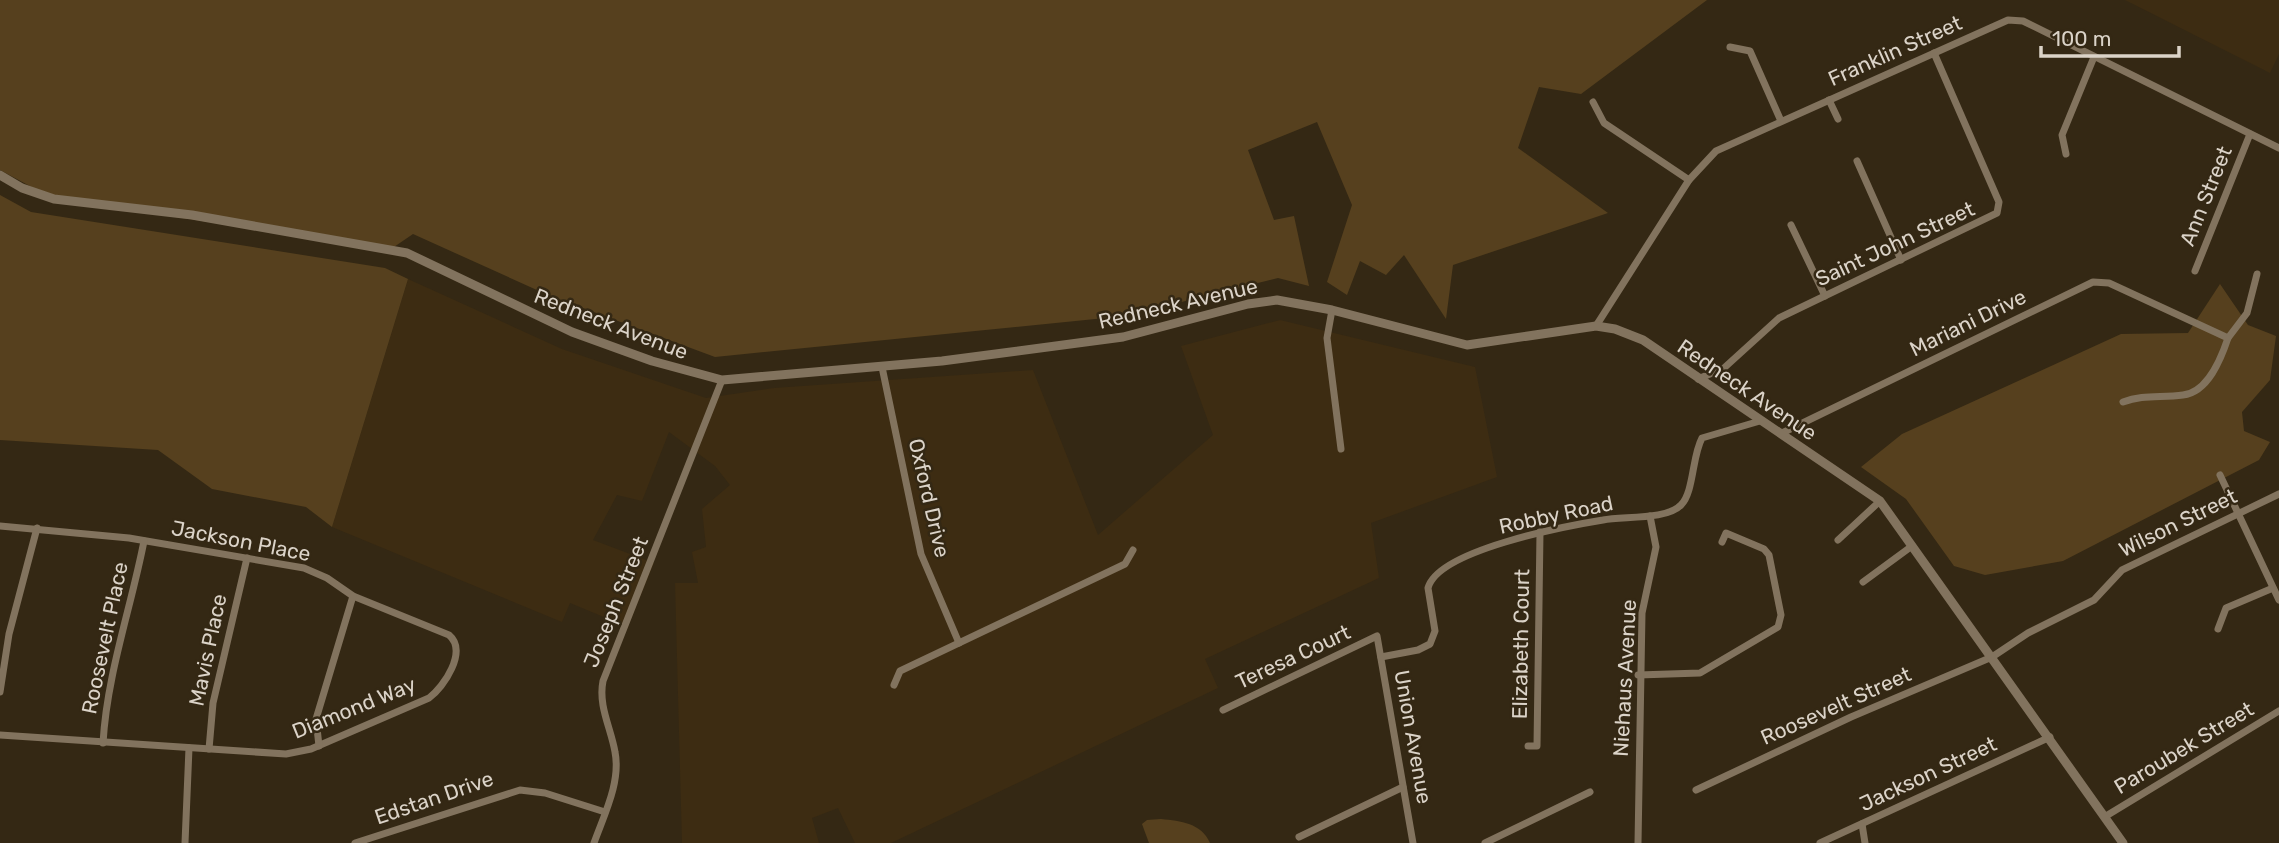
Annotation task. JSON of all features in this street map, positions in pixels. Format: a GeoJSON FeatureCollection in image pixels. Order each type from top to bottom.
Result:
{"type":"FeatureCollection","features":[{"type":"Feature","properties":{"kind":"street","name":"Franklin Street"},"geometry":{"type":"LineString","coordinates":[[1596,326],[1689,180],[1716,151],[1934,53],[2015,20],[2279,148]]}},
{"type":"Feature","properties":{"kind":"street"},"geometry":{"type":"LineString","coordinates":[[1730,47],[1750,51],[1781,121]]}},
{"type":"Feature","properties":{"kind":"street","name":"Saint John Street"},"geometry":{"type":"LineString","coordinates":[[1698,379],[1724,368],[1779,318],[1994,217],[1999,208],[1934,53]]}},
{"type":"Feature","properties":{"kind":"street"},"geometry":{"type":"LineString","coordinates":[[2066,154],[2063,135],[2094,57]]}},
{"type":"Feature","properties":{"kind":"street"},"geometry":{"type":"LineString","coordinates":[[1829,100],[1838,119]]}},
{"type":"Feature","properties":{"kind":"street"},"geometry":{"type":"LineString","coordinates":[[1593,102],[1604,123],[1689,180]]}},
{"type":"Feature","properties":{"kind":"street","name":"Ann Street"},"geometry":{"type":"LineString","coordinates":[[2195,271],[2250,134]]}},
{"type":"Feature","properties":{"kind":"street"},"geometry":{"type":"LineString","coordinates":[[1857,161],[1901,260]]}},
{"type":"Feature","properties":{"kind":"street","name":"Redneck Avenue"},"geometry":{"type":"LineString","coordinates":[[0,175],[22,188],[54,199],[192,215],[407,253],[572,332],[652,361],[722,380],[882,367],[1123,337],[1263,301],[1291,301],[1467,345],[1596,326],[1615,328],[1643,340],[1880,502],[2123,843]]}},
{"type":"Feature","properties":{"kind":"street"},"geometry":{"type":"LineString","coordinates":[[1791,225],[1825,296]]}},
{"type":"Feature","properties":{"kind":"street"},"geometry":{"type":"LineString","coordinates":[[2123,402],[2139,396],[2186,395],[2204,383],[2221,361],[2228,338],[2247,313],[2257,274]]}},
{"type":"Feature","properties":{"kind":"street","name":"Mariani Drive"},"geometry":{"type":"LineString","coordinates":[[1780,434],[2093,282],[2109,283],[2228,338]]}},
{"type":"Feature","properties":{"kind":"street"},"geometry":{"type":"LineString","coordinates":[[1332,310],[1327,338],[1341,449]]}},
{"type":"Feature","properties":{"kind":"street","name":"Oxford Drive"},"geometry":{"type":"LineString","coordinates":[[882,367],[921,554],[959,643]]}},
{"type":"Feature","properties":{"kind":"street","name":"Joseph Street"},"geometry":{"type":"LineString","coordinates":[[594,843],[605,812],[616,765],[602,704],[603,681],[722,380]]}},
{"type":"Feature","properties":{"kind":"street","name":"Robby Road"},"geometry":{"type":"LineString","coordinates":[[1381,657],[1418,650],[1430,644],[1435,631],[1430,580],[1440,569],[1513,538],[1605,519],[1650,516],[1675,510],[1685,500],[1702,439],[1760,421]]}},
{"type":"Feature","properties":{"kind":"street"},"geometry":{"type":"LineString","coordinates":[[2220,475],[2279,600]]}},
{"type":"Feature","properties":{"kind":"street","name":"Wilson Street"},"geometry":{"type":"LineString","coordinates":[[1992,657],[2028,633],[2094,600],[2122,570],[2279,494]]}},
{"type":"Feature","properties":{"kind":"street"},"geometry":{"type":"LineString","coordinates":[[1838,540],[1880,502]]}},
{"type":"Feature","properties":{"kind":"street","name":"Niehaus Avenue"},"geometry":{"type":"LineString","coordinates":[[1639,843],[1639,675],[1642,613],[1656,547],[1650,516]]}},
{"type":"Feature","properties":{"kind":"street","name":"Jackson Place"},"geometry":{"type":"LineString","coordinates":[[0,526],[144,541],[317,573],[353,596],[449,635],[456,644]]}},
{"type":"Feature","properties":{"kind":"street"},"geometry":{"type":"LineString","coordinates":[[0,692],[9,634],[37,528]]}},
{"type":"Feature","properties":{"kind":"street","name":"Elizabeth Court"},"geometry":{"type":"LineString","coordinates":[[1528,746],[1537,746],[1540,532]]}},
{"type":"Feature","properties":{"kind":"street"},"geometry":{"type":"LineString","coordinates":[[1639,675],[1700,673],[1778,627],[1781,615],[1769,555],[1763,549],[1726,533],[1721,542]]}},
{"type":"Feature","properties":{"kind":"street","name":"Roosevelt Place"},"geometry":{"type":"LineString","coordinates":[[103,743],[112,670],[144,541]]}},
{"type":"Feature","properties":{"kind":"street"},"geometry":{"type":"LineString","coordinates":[[1863,582],[1912,546]]}},
{"type":"Feature","properties":{"kind":"street"},"geometry":{"type":"LineString","coordinates":[[894,685],[900,671],[1125,564],[1133,551]]}},
{"type":"Feature","properties":{"kind":"street","name":"Mavis Place"},"geometry":{"type":"LineString","coordinates":[[209,749],[213,703],[247,558]]}},
{"type":"Feature","properties":{"kind":"street"},"geometry":{"type":"LineString","coordinates":[[2218,629],[2226,608],[2273,588]]}},
{"type":"Feature","properties":{"kind":"street"},"geometry":{"type":"LineString","coordinates":[[319,746],[316,719],[353,596]]}},
{"type":"Feature","properties":{"kind":"street","name":"Union Avenue"},"geometry":{"type":"LineString","coordinates":[[1377,636],[1413,843]]}},
{"type":"Feature","properties":{"kind":"street","name":"Teresa Court"},"geometry":{"type":"LineString","coordinates":[[1223,710],[1377,636]]}},
{"type":"Feature","properties":{"kind":"street","name":"Diamond Way"},"geometry":{"type":"LineString","coordinates":[[0,735],[286,754],[319,746],[429,698],[446,680],[457,652],[456,644]]}},
{"type":"Feature","properties":{"kind":"street","name":"Roosevelt Street"},"geometry":{"type":"LineString","coordinates":[[1696,790],[1852,717],[1992,657]]}},
{"type":"Feature","properties":{"kind":"street","name":"Paroubek Street"},"geometry":{"type":"LineString","coordinates":[[2106,816],[2279,711]]}},
{"type":"Feature","properties":{"kind":"street","name":"Jackson Street"},"geometry":{"type":"LineString","coordinates":[[1820,843],[2050,737]]}},
{"type":"Feature","properties":{"kind":"street"},"geometry":{"type":"LineString","coordinates":[[185,843],[190,748]]}},
{"type":"Feature","properties":{"kind":"street"},"geometry":{"type":"LineString","coordinates":[[1299,837],[1404,788]]}},
{"type":"Feature","properties":{"kind":"street","name":"Edstan Drive"},"geometry":{"type":"LineString","coordinates":[[355,843],[520,790],[545,793],[605,812]]}},
{"type":"Feature","properties":{"kind":"street"},"geometry":{"type":"LineString","coordinates":[[1485,843],[1590,792]]}},
{"type":"Feature","properties":{"kind":"street"},"geometry":{"type":"LineString","coordinates":[[1862,824],[1865,843]]}},
{"type":"Feature","properties":{"kind":"shaded area"},"geometry":{"type":"Polygon","coordinates":[[[0,0],[1707,0],[1581,94],[1539,87],[1518,148],[1608,213],[1453,265],[1446,319],[1404,255],[1386,275],[1360,261],[1347,295],[1327,282],[1352,205],[1317,122],[1248,150],[1274,220],[1294,216],[1309,286],[1278,278],[1125,316],[715,357],[548,295],[413,234],[391,249],[54,199],[0,170],[0,0]]]}},
{"type":"Feature","properties":{"kind":"shaded area"},"geometry":{"type":"Polygon","coordinates":[[[2125,0],[2279,0],[2279,54],[2270,73],[2125,0]]]}},
{"type":"Feature","properties":{"kind":"shaded area"},"geometry":{"type":"Polygon","coordinates":[[[0,195],[31,212],[385,268],[408,279],[332,527],[306,507],[212,489],[158,450],[0,440],[0,195]]]}},
{"type":"Feature","properties":{"kind":"shaded area"},"geometry":{"type":"Polygon","coordinates":[[[408,279],[562,349],[706,398],[774,388],[1033,370],[1098,535],[1213,435],[1181,346],[1280,320],[1475,367],[1497,477],[1371,523],[1379,578],[1205,659],[1218,688],[891,843],[855,843],[838,808],[812,818],[819,843],[682,843],[675,583],[698,583],[692,552],[706,547],[702,509],[730,485],[715,466],[669,432],[642,501],[617,495],[593,540],[654,563],[628,627],[570,603],[562,622],[332,527],[408,279]]]}},
{"type":"Feature","properties":{"kind":"shaded area"},"geometry":{"type":"Polygon","coordinates":[[[2220,284],[2248,325],[2276,336],[2270,380],[2242,412],[2244,431],[2270,442],[2259,460],[2063,561],[1985,575],[1954,566],[1906,499],[1861,467],[1902,434],[2121,334],[2188,333],[2220,284]]]}},
{"type":"Feature","properties":{"kind":"shaded area"},"geometry":{"type":"Polygon","coordinates":[[[1161,819],[1196,827],[1210,843],[1149,843],[1142,824],[1147,820],[1161,819]]]}}]}
